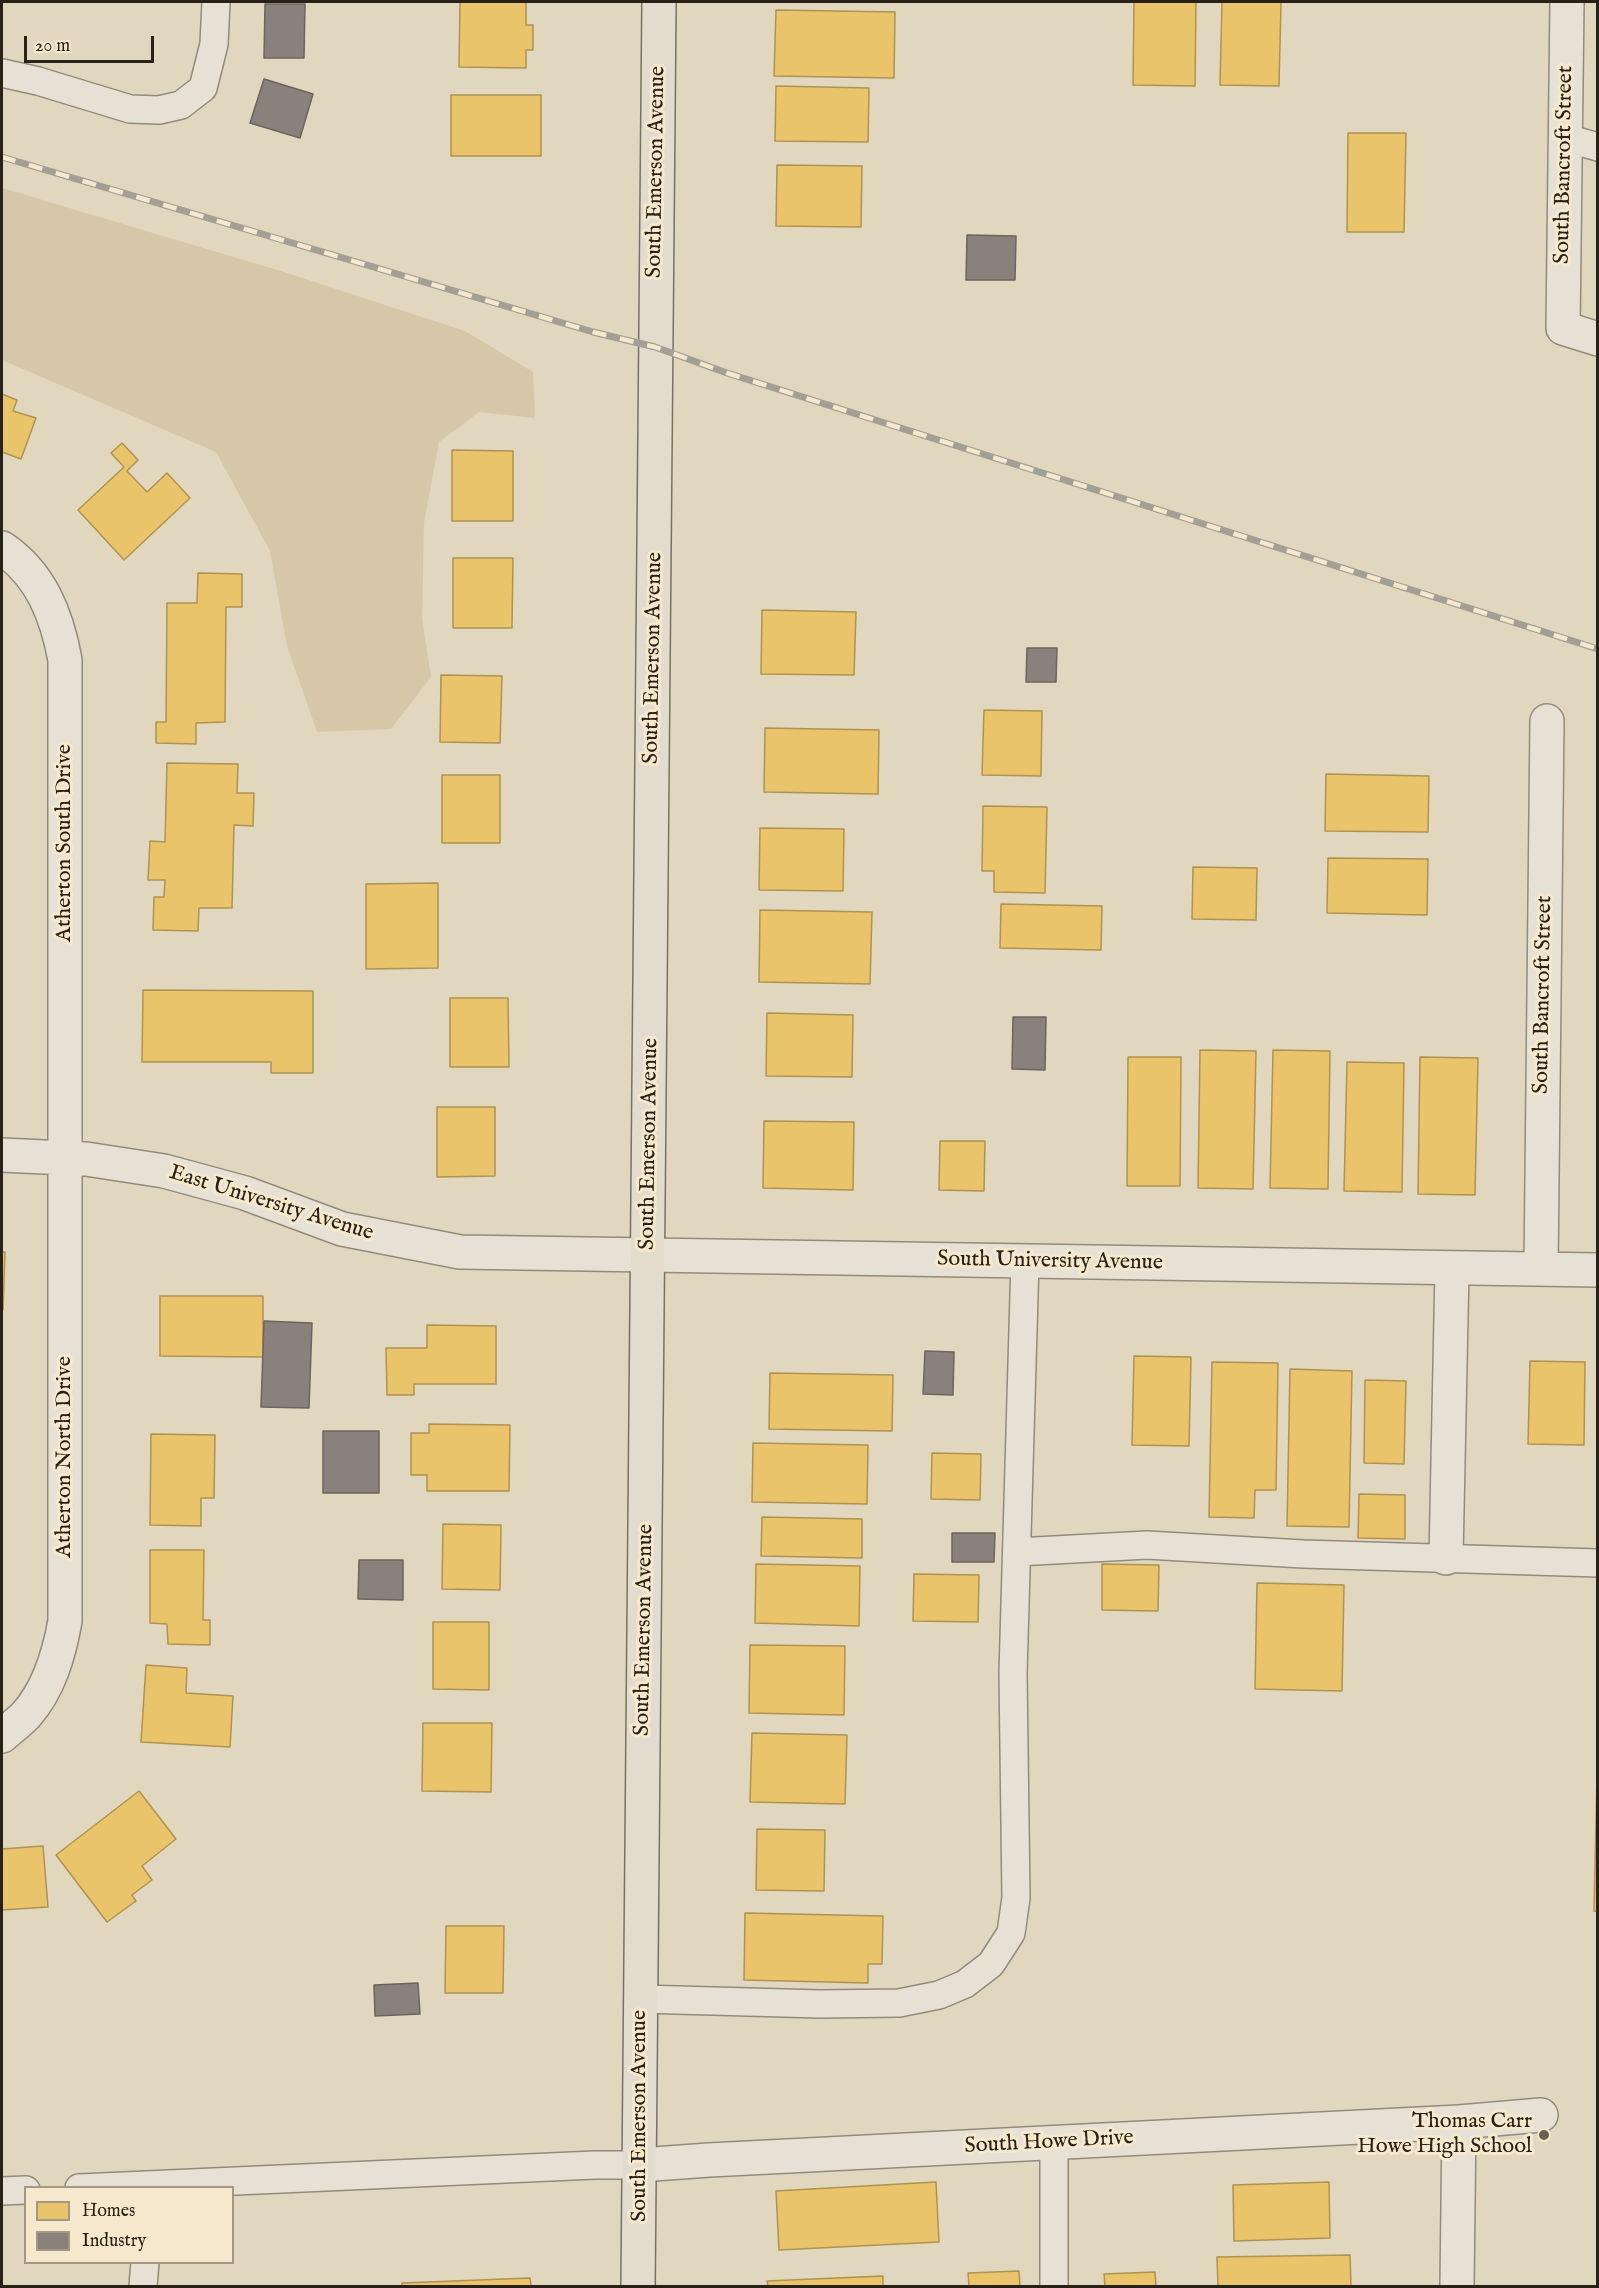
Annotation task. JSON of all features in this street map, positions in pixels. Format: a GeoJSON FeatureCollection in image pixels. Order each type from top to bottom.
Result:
{"type":"FeatureCollection","features":[{"type":"Feature","properties":{"kind":"main road","name":"South Emerson Avenue"},"geometry":{"type":"LineString","coordinates":[[638,2286],[659,2]]}},
{"type":"Feature","properties":{"kind":"street","name":"South Bancroft Street"},"geometry":{"type":"LineString","coordinates":[[1567,2],[1563,328],[1598,339]]}},
{"type":"Feature","properties":{"kind":"street","name":"Atherton South Drive"},"geometry":{"type":"LineString","coordinates":[[2,548],[15,557],[40,587],[50,604],[65,660],[65,1159]]}},
{"type":"Feature","properties":{"kind":"street","name":"South Bancroft Street"},"geometry":{"type":"LineString","coordinates":[[1541,1269],[1546,721]]}},
{"type":"Feature","properties":{"kind":"street","name":"East University Avenue"},"geometry":{"type":"LineString","coordinates":[[2,1155],[86,1159],[164,1171],[245,1193],[342,1229],[430,1247],[490,1253],[648,1255]]}},
{"type":"Feature","properties":{"kind":"street","name":"Atherton North Drive"},"geometry":{"type":"LineString","coordinates":[[2,1736],[25,1716],[38,1699],[56,1660],[65,1621],[65,1159]]}},
{"type":"Feature","properties":{"kind":"street","name":"South University Avenue"},"geometry":{"type":"LineString","coordinates":[[648,1255],[1541,1269]]}},
{"type":"Feature","properties":{"kind":"street"},"geometry":{"type":"LineString","coordinates":[[1446,1558],[1452,1269]]}},
{"type":"Feature","properties":{"kind":"street"},"geometry":{"type":"LineString","coordinates":[[1541,1269],[1598,1270]]}},
{"type":"Feature","properties":{"kind":"street","name":"South Howe Drive"},"geometry":{"type":"LineString","coordinates":[[640,2165],[1459,2122],[1541,2115]]}},
{"type":"Feature","properties":{"kind":"street"},"geometry":{"type":"LineString","coordinates":[[1457,2286],[1459,2122]]}},
{"type":"Feature","properties":{"kind":"lane"},"geometry":{"type":"LineString","coordinates":[[2,73],[38,81],[130,109],[159,110],[181,105],[203,88],[214,44],[216,2]]}},
{"type":"Feature","properties":{"kind":"lane"},"geometry":{"type":"LineString","coordinates":[[1566,138],[1598,147]]}},
{"type":"Feature","properties":{"kind":"lane"},"geometry":{"type":"LineString","coordinates":[[641,1999],[820,2004],[899,2003],[939,1995],[965,1984],[991,1964],[1011,1933],[1016,1898],[1013,1673],[1025,1262]]}},
{"type":"Feature","properties":{"kind":"lane"},"geometry":{"type":"LineString","coordinates":[[1017,1552],[1147,1545],[1303,1554],[1598,1563]]}},
{"type":"Feature","properties":{"kind":"lane"},"geometry":{"type":"LineString","coordinates":[[1054,2142],[1054,2286]]}},
{"type":"Feature","properties":{"kind":"lane"},"geometry":{"type":"LineString","coordinates":[[145,2186],[583,2165],[640,2165]]}},
{"type":"Feature","properties":{"kind":"lane"},"geometry":{"type":"LineString","coordinates":[[2,2191],[24,2190]]}},
{"type":"Feature","properties":{"kind":"lane"},"geometry":{"type":"LineString","coordinates":[[143,2286],[145,2264]]}},
{"type":"Feature","properties":{"kind":"shaded area"},"geometry":{"type":"Polygon","coordinates":[[[2,188],[284,272],[465,331],[533,372],[535,418],[479,412],[439,442],[424,523],[422,618],[431,677],[391,729],[317,732],[287,646],[270,551],[216,452],[2,360],[2,188]]]}},
{"type":"Feature","properties":{"kind":"building: Homes"},"geometry":{"type":"Polygon","coordinates":[[[460,2],[526,2],[526,25],[533,25],[533,50],[526,50],[526,68],[459,67],[460,2]]]}},
{"type":"Feature","properties":{"kind":"building: Homes"},"geometry":{"type":"Polygon","coordinates":[[[1134,2],[1196,2],[1195,86],[1133,85],[1134,2]]]}},
{"type":"Feature","properties":{"kind":"building: Homes"},"geometry":{"type":"Polygon","coordinates":[[[1222,2],[1281,2],[1279,86],[1220,85],[1222,2]]]}},
{"type":"Feature","properties":{"kind":"building: Homes"},"geometry":{"type":"Polygon","coordinates":[[[776,10],[895,12],[894,78],[774,76],[776,10]]]}},
{"type":"Feature","properties":{"kind":"building: Homes"},"geometry":{"type":"Polygon","coordinates":[[[776,86],[869,88],[868,142],[775,141],[776,86]]]}},
{"type":"Feature","properties":{"kind":"building: Homes"},"geometry":{"type":"Polygon","coordinates":[[[451,95],[541,95],[541,156],[451,156],[451,95]]]}},
{"type":"Feature","properties":{"kind":"building: Homes"},"geometry":{"type":"Polygon","coordinates":[[[1348,133],[1406,133],[1404,232],[1347,232],[1348,133]]]}},
{"type":"Feature","properties":{"kind":"building: Homes"},"geometry":{"type":"Polygon","coordinates":[[[777,165],[862,166],[861,227],[776,226],[777,165]]]}},
{"type":"Feature","properties":{"kind":"building: Homes"},"geometry":{"type":"Polygon","coordinates":[[[2,394],[17,400],[13,411],[36,418],[21,459],[2,452],[2,394]]]}},
{"type":"Feature","properties":{"kind":"building: Homes"},"geometry":{"type":"Polygon","coordinates":[[[122,443],[138,460],[127,471],[147,492],[167,473],[190,498],[124,560],[78,510],[124,467],[111,453],[122,443]]]}},
{"type":"Feature","properties":{"kind":"building: Homes"},"geometry":{"type":"Polygon","coordinates":[[[452,450],[513,451],[513,521],[452,521],[452,450]]]}},
{"type":"Feature","properties":{"kind":"building: Homes"},"geometry":{"type":"Polygon","coordinates":[[[453,558],[513,558],[512,628],[453,628],[453,558]]]}},
{"type":"Feature","properties":{"kind":"building: Homes"},"geometry":{"type":"Polygon","coordinates":[[[198,573],[242,574],[242,607],[226,607],[225,722],[196,723],[196,744],[156,743],[156,722],[166,722],[167,603],[197,603],[198,573]]]}},
{"type":"Feature","properties":{"kind":"building: Homes"},"geometry":{"type":"Polygon","coordinates":[[[762,610],[856,612],[854,675],[761,674],[762,610]]]}},
{"type":"Feature","properties":{"kind":"building: Homes"},"geometry":{"type":"Polygon","coordinates":[[[441,675],[502,676],[500,743],[440,742],[441,675]]]}},
{"type":"Feature","properties":{"kind":"building: Homes"},"geometry":{"type":"Polygon","coordinates":[[[984,710],[1042,711],[1041,776],[982,775],[984,710]]]}},
{"type":"Feature","properties":{"kind":"building: Homes"},"geometry":{"type":"Polygon","coordinates":[[[765,728],[879,730],[878,794],[764,792],[765,728]]]}},
{"type":"Feature","properties":{"kind":"building: Homes"},"geometry":{"type":"Polygon","coordinates":[[[167,763],[238,764],[237,793],[254,793],[253,826],[234,825],[232,908],[199,908],[198,931],[153,930],[154,897],[164,897],[165,880],[148,880],[150,841],[165,842],[167,763]]]}},
{"type":"Feature","properties":{"kind":"building: Homes"},"geometry":{"type":"Polygon","coordinates":[[[1326,774],[1429,776],[1428,832],[1325,831],[1326,774]]]}},
{"type":"Feature","properties":{"kind":"building: Homes"},"geometry":{"type":"Polygon","coordinates":[[[442,775],[500,775],[500,843],[442,843],[442,775]]]}},
{"type":"Feature","properties":{"kind":"building: Homes"},"geometry":{"type":"Polygon","coordinates":[[[983,806],[1047,807],[1045,893],[994,892],[994,871],[982,871],[983,806]]]}},
{"type":"Feature","properties":{"kind":"building: Homes"},"geometry":{"type":"Polygon","coordinates":[[[760,828],[844,829],[843,891],[759,890],[760,828]]]}},
{"type":"Feature","properties":{"kind":"building: Homes"},"geometry":{"type":"Polygon","coordinates":[[[1328,858],[1428,859],[1427,915],[1327,913],[1328,858]]]}},
{"type":"Feature","properties":{"kind":"building: Homes"},"geometry":{"type":"Polygon","coordinates":[[[1193,867],[1257,868],[1256,920],[1192,919],[1193,867]]]}},
{"type":"Feature","properties":{"kind":"building: Homes"},"geometry":{"type":"Polygon","coordinates":[[[438,883],[438,968],[366,969],[366,884],[438,883]]]}},
{"type":"Feature","properties":{"kind":"building: Homes"},"geometry":{"type":"Polygon","coordinates":[[[1001,904],[1102,906],[1101,950],[1000,948],[1001,904]]]}},
{"type":"Feature","properties":{"kind":"building: Homes"},"geometry":{"type":"Polygon","coordinates":[[[760,910],[872,912],[870,984],[759,982],[760,910]]]}},
{"type":"Feature","properties":{"kind":"building: Homes"},"geometry":{"type":"Polygon","coordinates":[[[143,990],[313,991],[313,1073],[271,1073],[271,1062],[142,1062],[143,990]]]}},
{"type":"Feature","properties":{"kind":"building: Homes"},"geometry":{"type":"Polygon","coordinates":[[[450,998],[508,998],[509,1067],[450,1067],[450,998]]]}},
{"type":"Feature","properties":{"kind":"building: Homes"},"geometry":{"type":"Polygon","coordinates":[[[767,1013],[853,1015],[852,1077],[766,1076],[767,1013]]]}},
{"type":"Feature","properties":{"kind":"building: Homes"},"geometry":{"type":"Polygon","coordinates":[[[1200,1050],[1256,1051],[1253,1189],[1198,1188],[1200,1050]]]}},
{"type":"Feature","properties":{"kind":"building: Homes"},"geometry":{"type":"Polygon","coordinates":[[[1273,1050],[1330,1051],[1328,1189],[1270,1188],[1273,1050]]]}},
{"type":"Feature","properties":{"kind":"building: Homes"},"geometry":{"type":"Polygon","coordinates":[[[1128,1057],[1181,1057],[1180,1186],[1127,1186],[1128,1057]]]}},
{"type":"Feature","properties":{"kind":"building: Homes"},"geometry":{"type":"Polygon","coordinates":[[[1420,1057],[1478,1058],[1475,1195],[1418,1194],[1420,1057]]]}},
{"type":"Feature","properties":{"kind":"building: Homes"},"geometry":{"type":"Polygon","coordinates":[[[1347,1062],[1404,1063],[1402,1192],[1344,1191],[1347,1062]]]}},
{"type":"Feature","properties":{"kind":"building: Homes"},"geometry":{"type":"Polygon","coordinates":[[[437,1107],[495,1107],[495,1176],[437,1177],[437,1107]]]}},
{"type":"Feature","properties":{"kind":"building: Homes"},"geometry":{"type":"Polygon","coordinates":[[[764,1121],[854,1122],[853,1190],[763,1188],[764,1121]]]}},
{"type":"Feature","properties":{"kind":"building: Homes"},"geometry":{"type":"Polygon","coordinates":[[[940,1141],[985,1141],[984,1191],[939,1190],[940,1141]]]}},
{"type":"Feature","properties":{"kind":"building: Homes"},"geometry":{"type":"Polygon","coordinates":[[[2,1252],[5,1252],[3,1310],[2,1310],[2,1252]]]}},
{"type":"Feature","properties":{"kind":"building: Homes"},"geometry":{"type":"Polygon","coordinates":[[[160,1296],[263,1296],[263,1357],[160,1356],[160,1296]]]}},
{"type":"Feature","properties":{"kind":"building: Homes"},"geometry":{"type":"Polygon","coordinates":[[[427,1325],[496,1326],[496,1384],[414,1384],[414,1395],[387,1395],[386,1348],[427,1348],[427,1325]]]}},
{"type":"Feature","properties":{"kind":"building: Homes"},"geometry":{"type":"Polygon","coordinates":[[[1134,1356],[1191,1357],[1189,1446],[1132,1445],[1134,1356]]]}},
{"type":"Feature","properties":{"kind":"building: Homes"},"geometry":{"type":"Polygon","coordinates":[[[1530,1361],[1585,1362],[1584,1445],[1528,1444],[1530,1361]]]}},
{"type":"Feature","properties":{"kind":"building: Homes"},"geometry":{"type":"Polygon","coordinates":[[[1212,1362],[1278,1363],[1276,1490],[1255,1490],[1254,1518],[1209,1517],[1212,1362]]]}},
{"type":"Feature","properties":{"kind":"building: Homes"},"geometry":{"type":"Polygon","coordinates":[[[1290,1369],[1352,1371],[1349,1527],[1287,1526],[1290,1369]]]}},
{"type":"Feature","properties":{"kind":"building: Homes"},"geometry":{"type":"Polygon","coordinates":[[[770,1373],[893,1375],[892,1431],[769,1429],[770,1373]]]}},
{"type":"Feature","properties":{"kind":"building: Homes"},"geometry":{"type":"Polygon","coordinates":[[[1365,1380],[1406,1381],[1404,1464],[1364,1463],[1365,1380]]]}},
{"type":"Feature","properties":{"kind":"building: Homes"},"geometry":{"type":"Polygon","coordinates":[[[429,1424],[510,1425],[509,1491],[427,1491],[427,1475],[411,1475],[411,1433],[429,1433],[429,1424]]]}},
{"type":"Feature","properties":{"kind":"building: Homes"},"geometry":{"type":"Polygon","coordinates":[[[151,1434],[215,1435],[214,1498],[201,1498],[201,1526],[150,1525],[151,1434]]]}},
{"type":"Feature","properties":{"kind":"building: Homes"},"geometry":{"type":"Polygon","coordinates":[[[753,1443],[868,1445],[867,1504],[752,1502],[753,1443]]]}},
{"type":"Feature","properties":{"kind":"building: Homes"},"geometry":{"type":"Polygon","coordinates":[[[932,1453],[981,1454],[980,1500],[931,1499],[932,1453]]]}},
{"type":"Feature","properties":{"kind":"building: Homes"},"geometry":{"type":"Polygon","coordinates":[[[1359,1494],[1405,1495],[1405,1539],[1358,1538],[1359,1494]]]}},
{"type":"Feature","properties":{"kind":"building: Homes"},"geometry":{"type":"Polygon","coordinates":[[[762,1517],[862,1519],[862,1558],[761,1556],[762,1517]]]}},
{"type":"Feature","properties":{"kind":"building: Homes"},"geometry":{"type":"Polygon","coordinates":[[[443,1524],[501,1525],[500,1590],[442,1589],[443,1524]]]}},
{"type":"Feature","properties":{"kind":"building: Homes"},"geometry":{"type":"Polygon","coordinates":[[[150,1550],[204,1550],[203,1620],[210,1620],[210,1645],[168,1644],[167,1624],[150,1623],[150,1550]]]}},
{"type":"Feature","properties":{"kind":"building: Homes"},"geometry":{"type":"Polygon","coordinates":[[[756,1564],[860,1566],[859,1626],[755,1623],[756,1564]]]}},
{"type":"Feature","properties":{"kind":"building: Homes"},"geometry":{"type":"Polygon","coordinates":[[[1102,1564],[1159,1565],[1158,1611],[1102,1610],[1102,1564]]]}},
{"type":"Feature","properties":{"kind":"building: Homes"},"geometry":{"type":"Polygon","coordinates":[[[914,1574],[979,1575],[978,1622],[913,1621],[914,1574]]]}},
{"type":"Feature","properties":{"kind":"building: Homes"},"geometry":{"type":"Polygon","coordinates":[[[1257,1583],[1344,1585],[1342,1691],[1255,1689],[1257,1583]]]}},
{"type":"Feature","properties":{"kind":"building: Homes"},"geometry":{"type":"Polygon","coordinates":[[[433,1622],[489,1622],[489,1690],[433,1689],[433,1622]]]}},
{"type":"Feature","properties":{"kind":"building: Homes"},"geometry":{"type":"Polygon","coordinates":[[[750,1645],[845,1646],[844,1715],[749,1713],[750,1645]]]}},
{"type":"Feature","properties":{"kind":"building: Homes"},"geometry":{"type":"Polygon","coordinates":[[[146,1665],[187,1668],[186,1693],[233,1696],[230,1747],[141,1742],[146,1665]]]}},
{"type":"Feature","properties":{"kind":"building: Homes"},"geometry":{"type":"Polygon","coordinates":[[[423,1723],[492,1723],[491,1792],[422,1791],[423,1723]]]}},
{"type":"Feature","properties":{"kind":"building: Homes"},"geometry":{"type":"Polygon","coordinates":[[[752,1733],[847,1735],[845,1804],[750,1802],[752,1733]]]}},
{"type":"Feature","properties":{"kind":"building: Homes"},"geometry":{"type":"Polygon","coordinates":[[[1598,1776],[1598,1912],[1594,1911],[1598,1776]]]}},
{"type":"Feature","properties":{"kind":"building: Homes"},"geometry":{"type":"Polygon","coordinates":[[[139,1791],[176,1839],[142,1866],[152,1880],[132,1895],[136,1901],[107,1922],[56,1855],[139,1791]]]}},
{"type":"Feature","properties":{"kind":"building: Homes"},"geometry":{"type":"Polygon","coordinates":[[[757,1829],[825,1830],[824,1891],[756,1890],[757,1829]]]}},
{"type":"Feature","properties":{"kind":"building: Homes"},"geometry":{"type":"Polygon","coordinates":[[[43,1846],[48,1907],[2,1910],[2,1849],[43,1846]]]}},
{"type":"Feature","properties":{"kind":"building: Homes"},"geometry":{"type":"Polygon","coordinates":[[[745,1913],[883,1916],[882,1964],[868,1964],[868,1983],[744,1980],[745,1913]]]}},
{"type":"Feature","properties":{"kind":"building: Homes"},"geometry":{"type":"Polygon","coordinates":[[[446,1926],[504,1926],[503,1993],[445,1993],[446,1926]]]}},
{"type":"Feature","properties":{"kind":"building: Homes"},"geometry":{"type":"Polygon","coordinates":[[[936,2182],[939,2242],[779,2250],[776,2191],[936,2182]]]}},
{"type":"Feature","properties":{"kind":"building: Homes"},"geometry":{"type":"Polygon","coordinates":[[[1329,2182],[1330,2238],[1234,2241],[1233,2185],[1329,2182]]]}},
{"type":"Feature","properties":{"kind":"building: Homes"},"geometry":{"type":"Polygon","coordinates":[[[1350,2255],[1351,2286],[1218,2286],[1217,2257],[1350,2255]]]}},
{"type":"Feature","properties":{"kind":"building: Homes"},"geometry":{"type":"Polygon","coordinates":[[[1019,2271],[1020,2286],[969,2286],[968,2273],[1019,2271]]]}},
{"type":"Feature","properties":{"kind":"building: Homes"},"geometry":{"type":"Polygon","coordinates":[[[1155,2272],[1156,2286],[1105,2286],[1104,2274],[1155,2272]]]}},
{"type":"Feature","properties":{"kind":"building: Homes"},"geometry":{"type":"Polygon","coordinates":[[[883,2276],[883,2286],[768,2286],[767,2281],[883,2276]]]}},
{"type":"Feature","properties":{"kind":"building: Homes"},"geometry":{"type":"Polygon","coordinates":[[[530,2278],[531,2286],[402,2286],[402,2283],[530,2278]]]}},
{"type":"Feature","properties":{"kind":"building: Industry"},"geometry":{"type":"Polygon","coordinates":[[[265,4],[305,4],[304,58],[264,58],[265,4]]]}},
{"type":"Feature","properties":{"kind":"building: Industry"},"geometry":{"type":"Polygon","coordinates":[[[264,79],[313,94],[300,138],[250,123],[264,79]]]}},
{"type":"Feature","properties":{"kind":"building: Industry"},"geometry":{"type":"Polygon","coordinates":[[[967,235],[1016,236],[1015,280],[966,280],[967,235]]]}},
{"type":"Feature","properties":{"kind":"building: Industry"},"geometry":{"type":"Polygon","coordinates":[[[1027,648],[1057,648],[1056,682],[1026,682],[1027,648]]]}},
{"type":"Feature","properties":{"kind":"building: Industry"},"geometry":{"type":"Polygon","coordinates":[[[1013,1017],[1046,1017],[1045,1070],[1012,1069],[1013,1017]]]}},
{"type":"Feature","properties":{"kind":"building: Industry"},"geometry":{"type":"Polygon","coordinates":[[[264,1321],[312,1323],[309,1408],[261,1407],[264,1321]]]}},
{"type":"Feature","properties":{"kind":"building: Industry"},"geometry":{"type":"Polygon","coordinates":[[[925,1351],[954,1352],[953,1395],[923,1394],[925,1351]]]}},
{"type":"Feature","properties":{"kind":"building: Industry"},"geometry":{"type":"Polygon","coordinates":[[[323,1431],[379,1431],[379,1493],[323,1493],[323,1431]]]}},
{"type":"Feature","properties":{"kind":"building: Industry"},"geometry":{"type":"Polygon","coordinates":[[[952,1533],[995,1533],[994,1562],[952,1562],[952,1533]]]}},
{"type":"Feature","properties":{"kind":"building: Industry"},"geometry":{"type":"Polygon","coordinates":[[[359,1560],[403,1560],[403,1600],[358,1599],[359,1560]]]}},
{"type":"Feature","properties":{"kind":"building: Industry"},"geometry":{"type":"Polygon","coordinates":[[[418,1983],[420,2014],[375,2016],[374,1985],[418,1983]]]}},
{"type":"Feature","properties":{"kind":"railway"},"geometry":{"type":"LineString","coordinates":[[2,157],[593,332],[655,347],[727,373],[1598,649]]}},
{"type":"Feature","properties":{"kind":"place","name":"Thomas Carr Howe High School"},"geometry":{"type":"Point","coordinates":[1544,2135]}}]}
